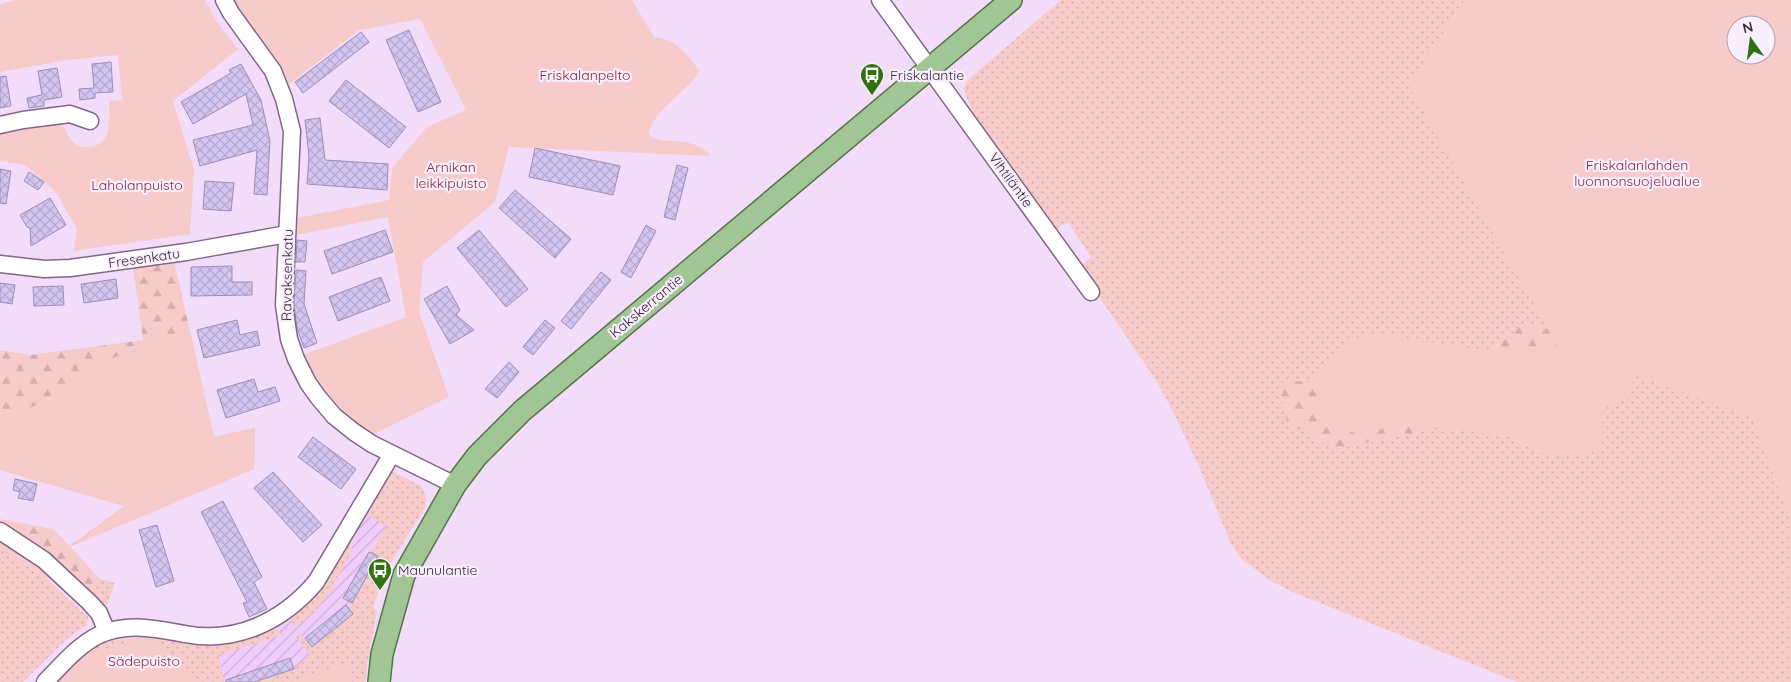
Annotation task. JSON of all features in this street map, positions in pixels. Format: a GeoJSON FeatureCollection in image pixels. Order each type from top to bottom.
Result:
{"type":"FeatureCollection","features":[{"type":"Feature","properties":{"kind":"main road","name":"Kakskerrantie"},"geometry":{"type":"LineString","coordinates":[[379,682],[382,654],[404,575],[455,485],[477,456],[522,411],[1011,0]]}},
{"type":"Feature","properties":{"kind":"street","name":"Ravaksenkatu"},"geometry":{"type":"LineString","coordinates":[[224,0],[279,82],[292,131],[284,305],[289,340],[296,359],[308,383],[334,416],[372,444],[455,485]]}},
{"type":"Feature","properties":{"kind":"street"},"geometry":{"type":"LineString","coordinates":[[880,0],[929,69]]}},
{"type":"Feature","properties":{"kind":"street","name":"Vihtiläntie"},"geometry":{"type":"LineString","coordinates":[[929,69],[1091,292]]}},
{"type":"Feature","properties":{"kind":"street"},"geometry":{"type":"LineString","coordinates":[[0,125],[70,114],[90,121]]}},
{"type":"Feature","properties":{"kind":"street","name":"Fresenkatu"},"geometry":{"type":"LineString","coordinates":[[0,264],[36,269],[70,268],[186,252],[287,234]]}},
{"type":"Feature","properties":{"kind":"street"},"geometry":{"type":"LineString","coordinates":[[45,682],[81,646],[107,632],[143,627],[205,637],[221,636],[252,629],[277,617],[292,607],[316,582],[392,454]]}},
{"type":"Feature","properties":{"kind":"street"},"geometry":{"type":"LineString","coordinates":[[0,531],[44,560],[94,606],[107,632]]}},
{"type":"Feature","properties":{"kind":"shaded area"},"geometry":{"type":"Polygon","coordinates":[[[396,476],[376,586],[360,626],[290,682],[196,682],[185,643],[236,642],[265,633],[291,618],[303,608],[332,572],[383,483],[396,476]]]}},
{"type":"Feature","properties":{"kind":"green space","name":"Laholanpuisto"},"geometry":{"type":"Polygon","coordinates":[[[16,0],[205,0],[217,22],[238,49],[173,101],[194,170],[190,234],[74,251],[77,229],[55,191],[25,165],[0,161],[0,132],[59,122],[70,139],[76,144],[85,147],[97,145],[103,141],[108,129],[109,101],[122,100],[118,55],[67,60],[0,72],[0,4],[16,0]]]}},
{"type":"Feature","properties":{"kind":"green space","name":"Friskalanpelto"},"geometry":{"type":"Polygon","coordinates":[[[233,0],[632,0],[654,37],[662,38],[675,44],[700,71],[657,116],[648,134],[660,140],[694,144],[711,156],[509,147],[495,202],[423,262],[419,312],[449,397],[372,435],[350,419],[331,401],[315,380],[303,355],[406,317],[388,217],[296,235],[297,218],[389,200],[392,168],[427,127],[466,110],[420,19],[359,30],[288,85],[274,57],[233,0]]]}},
{"type":"Feature","properties":{"kind":"green space"},"geometry":{"type":"Polygon","coordinates":[[[1061,0],[1465,0],[1409,85],[1549,329],[1525,323],[1489,352],[1390,336],[1347,339],[1313,380],[1333,449],[1442,428],[1511,436],[1521,444],[1540,452],[1572,456],[1601,334],[1754,418],[1791,525],[1791,682],[1517,682],[1295,593],[1271,581],[1241,559],[1231,544],[1200,469],[1156,380],[1079,267],[1091,257],[1068,222],[1053,231],[973,112],[963,88],[971,77],[1061,0]]]}},
{"type":"Feature","properties":{"kind":"green space","name":"Friskalanlahden luonnonsuojelualue"},"geometry":{"type":"Polygon","coordinates":[[[1465,0],[1791,0],[1791,525],[1754,418],[1635,375],[1628,398],[1603,409],[1602,448],[1572,456],[1540,452],[1521,444],[1511,436],[1442,428],[1393,425],[1361,436],[1324,419],[1313,380],[1347,339],[1390,336],[1489,352],[1558,346],[1408,85],[1465,0]]]}},
{"type":"Feature","properties":{"kind":"green space"},"geometry":{"type":"Polygon","coordinates":[[[174,261],[214,437],[255,428],[254,469],[70,546],[124,506],[0,470],[0,350],[31,355],[143,340],[133,267],[174,261]]]}},
{"type":"Feature","properties":{"kind":"green space"},"geometry":{"type":"Polygon","coordinates":[[[1525,323],[1549,329],[1559,346],[1602,448],[1572,456],[1556,455],[1540,452],[1521,444],[1511,436],[1442,428],[1333,449],[1287,422],[1278,383],[1313,380],[1347,339],[1390,336],[1489,352],[1525,323]]]}},
{"type":"Feature","properties":{"kind":"green space"},"geometry":{"type":"Polygon","coordinates":[[[190,331],[214,437],[255,428],[254,469],[70,547],[124,506],[0,470],[0,426],[144,340],[190,331]]]}},
{"type":"Feature","properties":{"kind":"green space"},"geometry":{"type":"Polygon","coordinates":[[[391,471],[421,486],[426,495],[425,507],[384,574],[373,608],[377,610],[366,682],[254,682],[294,669],[310,656],[296,637],[300,634],[312,647],[353,614],[348,608],[378,557],[371,553],[387,526],[365,514],[391,471]]]}},
{"type":"Feature","properties":{"kind":"green space"},"geometry":{"type":"Polygon","coordinates":[[[0,519],[53,529],[100,579],[85,589],[46,578],[0,549],[0,519]]]}},
{"type":"Feature","properties":{"kind":"green space"},"geometry":{"type":"Polygon","coordinates":[[[348,541],[351,543],[352,551],[331,590],[317,610],[294,626],[291,621],[292,616],[311,599],[348,541]]]}},
{"type":"Feature","properties":{"kind":"green space"},"geometry":{"type":"Polygon","coordinates":[[[0,549],[46,578],[88,617],[87,625],[68,638],[23,682],[0,682],[0,549]]]}},
{"type":"Feature","properties":{"kind":"green space"},"geometry":{"type":"Polygon","coordinates":[[[100,579],[115,583],[107,605],[100,605],[85,589],[100,579]]]}},
{"type":"Feature","properties":{"kind":"green space"},"geometry":{"type":"Polygon","coordinates":[[[275,628],[282,635],[218,655],[226,682],[56,682],[84,654],[94,646],[106,641],[153,636],[230,642],[256,636],[275,628]]]}},
{"type":"Feature","properties":{"kind":"green space","name":"Sädepuisto"},"geometry":{"type":"Polygon","coordinates":[[[153,636],[196,682],[56,682],[84,654],[153,636]]]}},
{"type":"Feature","properties":{"kind":"green space"},"geometry":{"type":"Polygon","coordinates":[[[350,662],[352,682],[290,682],[350,662]]]}},
{"type":"Feature","properties":{"kind":"building"},"geometry":{"type":"Polygon","coordinates":[[[409,30],[441,102],[418,112],[386,40],[409,30]]]}},
{"type":"Feature","properties":{"kind":"building"},"geometry":{"type":"Polygon","coordinates":[[[361,32],[369,42],[303,93],[295,82],[361,32]]]}},
{"type":"Feature","properties":{"kind":"building"},"geometry":{"type":"Polygon","coordinates":[[[111,62],[113,92],[95,93],[95,98],[80,100],[79,89],[94,88],[92,64],[111,62]]]}},
{"type":"Feature","properties":{"kind":"building"},"geometry":{"type":"Polygon","coordinates":[[[241,64],[261,100],[270,141],[267,195],[254,194],[257,150],[200,166],[193,140],[253,125],[246,94],[193,124],[181,102],[231,73],[229,70],[241,64]]]}},
{"type":"Feature","properties":{"kind":"building"},"geometry":{"type":"Polygon","coordinates":[[[57,68],[62,97],[44,100],[44,106],[29,108],[27,98],[42,95],[38,71],[57,68]]]}},
{"type":"Feature","properties":{"kind":"building"},"geometry":{"type":"Polygon","coordinates":[[[6,76],[11,106],[0,108],[0,77],[6,76]]]}},
{"type":"Feature","properties":{"kind":"building"},"geometry":{"type":"Polygon","coordinates":[[[346,80],[406,127],[389,148],[329,101],[346,80]]]}},
{"type":"Feature","properties":{"kind":"building"},"geometry":{"type":"Polygon","coordinates":[[[320,118],[325,160],[388,164],[387,190],[307,184],[309,156],[305,120],[320,118]]]}},
{"type":"Feature","properties":{"kind":"building"},"geometry":{"type":"Polygon","coordinates":[[[535,148],[620,166],[613,195],[529,177],[535,148]]]}},
{"type":"Feature","properties":{"kind":"building"},"geometry":{"type":"Polygon","coordinates":[[[677,165],[688,168],[675,220],[664,217],[677,165]]]}},
{"type":"Feature","properties":{"kind":"building"},"geometry":{"type":"Polygon","coordinates":[[[0,169],[11,171],[6,204],[0,203],[0,169]]]}},
{"type":"Feature","properties":{"kind":"building"},"geometry":{"type":"Polygon","coordinates":[[[29,172],[44,182],[38,190],[24,181],[29,172]]]}},
{"type":"Feature","properties":{"kind":"building"},"geometry":{"type":"Polygon","coordinates":[[[205,181],[234,183],[231,211],[203,209],[205,181]]]}},
{"type":"Feature","properties":{"kind":"building"},"geometry":{"type":"Polygon","coordinates":[[[515,190],[571,239],[555,258],[499,208],[515,190]]]}},
{"type":"Feature","properties":{"kind":"building"},"geometry":{"type":"Polygon","coordinates":[[[50,198],[66,225],[31,246],[30,228],[27,227],[20,215],[50,198]]]}},
{"type":"Feature","properties":{"kind":"building"},"geometry":{"type":"Polygon","coordinates":[[[646,225],[656,231],[631,278],[621,272],[646,225]]]}},
{"type":"Feature","properties":{"kind":"building"},"geometry":{"type":"Polygon","coordinates":[[[385,230],[393,252],[332,274],[324,251],[385,230]]]}},
{"type":"Feature","properties":{"kind":"building"},"geometry":{"type":"Polygon","coordinates":[[[479,230],[528,289],[506,307],[457,248],[479,230]]]}},
{"type":"Feature","properties":{"kind":"building"},"geometry":{"type":"Polygon","coordinates":[[[297,240],[307,241],[305,262],[296,262],[297,240]]]}},
{"type":"Feature","properties":{"kind":"building"},"geometry":{"type":"Polygon","coordinates":[[[232,266],[232,282],[252,282],[252,295],[191,296],[191,267],[232,266]]]}},
{"type":"Feature","properties":{"kind":"building"},"geometry":{"type":"Polygon","coordinates":[[[296,270],[306,271],[304,304],[317,343],[304,348],[297,328],[294,304],[296,270]]]}},
{"type":"Feature","properties":{"kind":"building"},"geometry":{"type":"Polygon","coordinates":[[[601,272],[611,280],[571,329],[561,321],[601,272]]]}},
{"type":"Feature","properties":{"kind":"building"},"geometry":{"type":"Polygon","coordinates":[[[381,277],[390,301],[338,321],[329,297],[381,277]]]}},
{"type":"Feature","properties":{"kind":"building"},"geometry":{"type":"Polygon","coordinates":[[[116,279],[118,298],[84,303],[81,284],[116,279]]]}},
{"type":"Feature","properties":{"kind":"building"},"geometry":{"type":"Polygon","coordinates":[[[0,283],[15,285],[12,304],[0,302],[0,283]]]}},
{"type":"Feature","properties":{"kind":"building"},"geometry":{"type":"Polygon","coordinates":[[[63,286],[64,305],[34,306],[33,287],[63,286]]]}},
{"type":"Feature","properties":{"kind":"building"},"geometry":{"type":"Polygon","coordinates":[[[447,286],[460,310],[456,315],[474,330],[450,344],[424,299],[447,286]]]}},
{"type":"Feature","properties":{"kind":"building"},"geometry":{"type":"Polygon","coordinates":[[[237,320],[240,335],[257,331],[260,345],[204,358],[197,330],[237,320]]]}},
{"type":"Feature","properties":{"kind":"building"},"geometry":{"type":"Polygon","coordinates":[[[545,320],[555,328],[533,355],[523,347],[545,320]]]}},
{"type":"Feature","properties":{"kind":"building"},"geometry":{"type":"Polygon","coordinates":[[[509,362],[519,372],[497,398],[485,389],[509,362]]]}},
{"type":"Feature","properties":{"kind":"building"},"geometry":{"type":"Polygon","coordinates":[[[254,379],[258,392],[275,387],[280,401],[226,418],[217,390],[254,379]]]}},
{"type":"Feature","properties":{"kind":"building"},"geometry":{"type":"Polygon","coordinates":[[[313,437],[356,469],[341,489],[298,457],[313,437]]]}},
{"type":"Feature","properties":{"kind":"building"},"geometry":{"type":"Polygon","coordinates":[[[273,472],[322,525],[303,542],[254,488],[273,472]]]}},
{"type":"Feature","properties":{"kind":"building"},"geometry":{"type":"Polygon","coordinates":[[[15,479],[37,484],[33,501],[18,498],[20,492],[13,490],[15,479]]]}},
{"type":"Feature","properties":{"kind":"building"},"geometry":{"type":"Polygon","coordinates":[[[223,501],[262,577],[254,582],[267,609],[249,617],[243,603],[247,602],[201,512],[223,501]]]}},
{"type":"Feature","properties":{"kind":"building"},"geometry":{"type":"Polygon","coordinates":[[[157,525],[174,581],[156,587],[139,530],[157,525]]]}},
{"type":"Feature","properties":{"kind":"building"},"geometry":{"type":"Polygon","coordinates":[[[369,552],[378,556],[352,603],[343,598],[369,552]]]}},
{"type":"Feature","properties":{"kind":"building"},"geometry":{"type":"Polygon","coordinates":[[[346,605],[353,614],[312,647],[305,638],[346,605]]]}},
{"type":"Feature","properties":{"kind":"building"},"geometry":{"type":"Polygon","coordinates":[[[290,658],[294,669],[254,682],[226,682],[226,680],[290,658]]]}},
{"type":"Feature","properties":{"kind":"place","name":"Friskalantie"},"geometry":{"type":"Point","coordinates":[872,96]}},
{"type":"Feature","properties":{"kind":"place","name":"Maunulantie"},"geometry":{"type":"Point","coordinates":[380,591]}},
{"type":"Feature","properties":{"kind":"park label","name":"Arnikan leikkipuisto"},"geometry":{"type":"Point","coordinates":[451,176]}}]}
